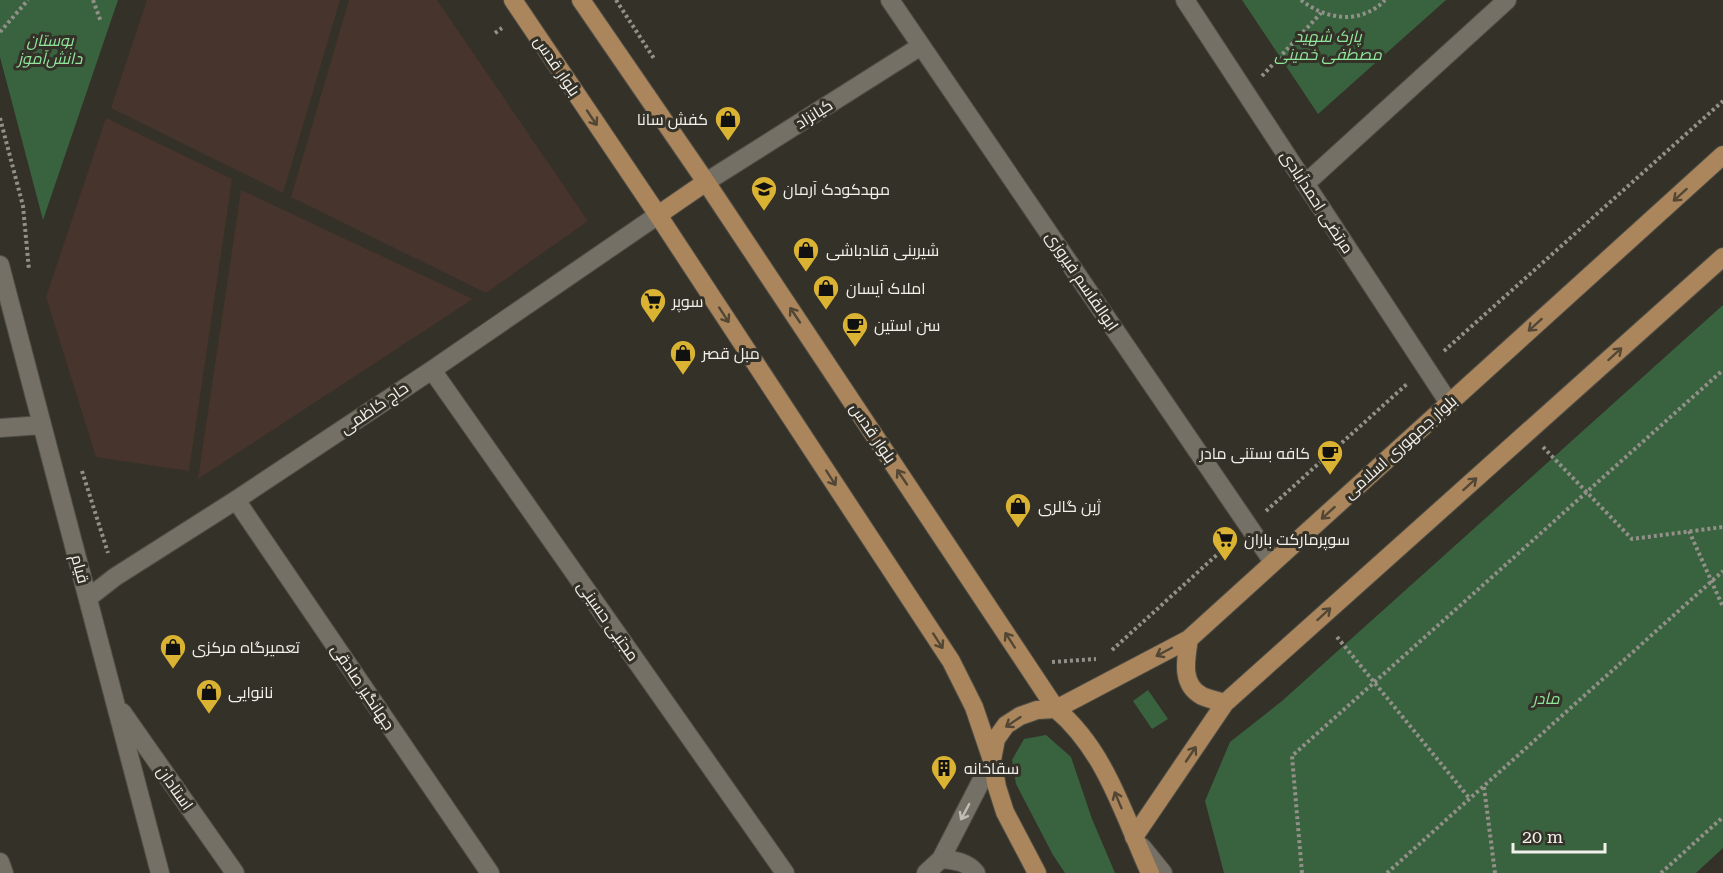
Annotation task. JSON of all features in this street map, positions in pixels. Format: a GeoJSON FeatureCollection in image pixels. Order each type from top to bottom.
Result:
{"type":"FeatureCollection","features":[{"type":"Feature","properties":{"kind":"main road","name":"بلوار قدس"},"geometry":{"type":"LineString","coordinates":[[513,0],[658,215],[951,661],[974,707],[992,760],[1005,812],[1037,873]]}},
{"type":"Feature","properties":{"kind":"main road","name":"بلوار قدس"},"geometry":{"type":"LineString","coordinates":[[581,0],[706,182],[1056,709],[1070,721],[1096,755],[1107,774],[1150,873]]}},
{"type":"Feature","properties":{"kind":"main road","name":"بلوار جمهوری اسلامی"},"geometry":{"type":"LineString","coordinates":[[992,760],[996,739],[1006,725],[1020,716],[1037,710],[1056,709],[1189,639],[1723,155]]}},
{"type":"Feature","properties":{"kind":"main road"},"geometry":{"type":"LineString","coordinates":[[658,215],[706,182]]}},
{"type":"Feature","properties":{"kind":"main road"},"geometry":{"type":"LineString","coordinates":[[1134,837],[1226,703],[1723,257]]}},
{"type":"Feature","properties":{"kind":"main road"},"geometry":{"type":"LineString","coordinates":[[1189,639],[1186,671],[1188,683],[1203,696],[1226,703]]}},
{"type":"Feature","properties":{"kind":"street","name":"ابوالقاسم فیروزی"},"geometry":{"type":"LineString","coordinates":[[890,0],[1273,562]]}},
{"type":"Feature","properties":{"kind":"street","name":"مرتضی احمدآبادی"},"geometry":{"type":"LineString","coordinates":[[1185,0],[1449,404]]}},
{"type":"Feature","properties":{"kind":"street"},"geometry":{"type":"LineString","coordinates":[[1305,184],[1507,0]]}},
{"type":"Feature","properties":{"kind":"street","name":"کیانزاد"},"geometry":{"type":"LineString","coordinates":[[706,182],[921,46]]}},
{"type":"Feature","properties":{"kind":"street","name":"حاج کاظمی"},"geometry":{"type":"LineString","coordinates":[[88,598],[115,577],[432,370],[658,215]]}},
{"type":"Feature","properties":{"kind":"street","name":"قیام"},"geometry":{"type":"LineString","coordinates":[[1,276],[160,873]]}},
{"type":"Feature","properties":{"kind":"street","name":"مجتبی حسینی"},"geometry":{"type":"LineString","coordinates":[[432,370],[785,873]]}},
{"type":"Feature","properties":{"kind":"street"},"geometry":{"type":"LineString","coordinates":[[0,428],[42,424]]}},
{"type":"Feature","properties":{"kind":"street","name":"جهانگیر صادقی"},"geometry":{"type":"LineString","coordinates":[[236,500],[490,873]]}},
{"type":"Feature","properties":{"kind":"street","name":"استادان"},"geometry":{"type":"LineString","coordinates":[[115,702],[235,873]]}},
{"type":"Feature","properties":{"kind":"street"},"geometry":{"type":"LineString","coordinates":[[926,873],[941,859],[992,760]]}},
{"type":"Feature","properties":{"kind":"street"},"geometry":{"type":"LineString","coordinates":[[1134,837],[1163,873]]}},
{"type":"Feature","properties":{"kind":"street"},"geometry":{"type":"LineString","coordinates":[[941,859],[958,860],[974,869],[976,873]]}},
{"type":"Feature","properties":{"kind":"street"},"geometry":{"type":"LineString","coordinates":[[0,862],[4,873]]}},
{"type":"Feature","properties":{"kind":"path"},"geometry":{"type":"LineString","coordinates":[[0,32],[28,0]]}},
{"type":"Feature","properties":{"kind":"path"},"geometry":{"type":"LineString","coordinates":[[93,0],[101,22]]}},
{"type":"Feature","properties":{"kind":"path"},"geometry":{"type":"LineString","coordinates":[[1301,0],[1321,13],[1340,18],[1366,13],[1378,7],[1385,0]]}},
{"type":"Feature","properties":{"kind":"path"},"geometry":{"type":"LineString","coordinates":[[1246,93],[1321,13]]}},
{"type":"Feature","properties":{"kind":"path"},"geometry":{"type":"LineString","coordinates":[[1110,651],[1723,101]]}},
{"type":"Feature","properties":{"kind":"path"},"geometry":{"type":"LineString","coordinates":[[0,118],[23,206],[29,271]]}},
{"type":"Feature","properties":{"kind":"path"},"geometry":{"type":"LineString","coordinates":[[1302,873],[1292,756],[1723,370]]}},
{"type":"Feature","properties":{"kind":"path"},"geometry":{"type":"LineString","coordinates":[[1528,432],[1632,539],[1723,527]]}},
{"type":"Feature","properties":{"kind":"path"},"geometry":{"type":"LineString","coordinates":[[80,463],[115,577]]}},
{"type":"Feature","properties":{"kind":"path"},"geometry":{"type":"LineString","coordinates":[[1689,531],[1723,607]]}},
{"type":"Feature","properties":{"kind":"path"},"geometry":{"type":"LineString","coordinates":[[1387,873],[1723,571]]}},
{"type":"Feature","properties":{"kind":"path"},"geometry":{"type":"LineString","coordinates":[[1321,617],[1470,799]]}},
{"type":"Feature","properties":{"kind":"path"},"geometry":{"type":"LineString","coordinates":[[1049,662],[1101,659]]}},
{"type":"Feature","properties":{"kind":"path"},"geometry":{"type":"LineString","coordinates":[[1484,786],[1495,873]]}},
{"type":"Feature","properties":{"kind":"path"},"geometry":{"type":"LineString","coordinates":[[1661,873],[1723,817]]}},
{"type":"Feature","properties":{"kind":"shaded area"},"geometry":{"type":"Polygon","coordinates":[[[147,0],[340,0],[283,193],[111,108],[147,0]]]}},
{"type":"Feature","properties":{"kind":"shaded area"},"geometry":{"type":"Polygon","coordinates":[[[349,0],[437,0],[588,221],[486,293],[291,197],[349,0]]]}},
{"type":"Feature","properties":{"kind":"shaded area"},"geometry":{"type":"Polygon","coordinates":[[[106,118],[232,179],[189,471],[96,457],[46,297],[106,118]]]}},
{"type":"Feature","properties":{"kind":"shaded area"},"geometry":{"type":"Polygon","coordinates":[[[241,190],[473,299],[198,479],[241,190]]]}},
{"type":"Feature","properties":{"kind":"green space","name":"بوستان دانش‌آموز"},"geometry":{"type":"Polygon","coordinates":[[[0,0],[118,0],[43,220],[0,57],[0,0]]]}},
{"type":"Feature","properties":{"kind":"green space","name":"پارک شهید مصطفی خمینی"},"geometry":{"type":"Polygon","coordinates":[[[1242,0],[1446,0],[1318,114],[1242,0]]]}},
{"type":"Feature","properties":{"kind":"green space","name":"مادر"},"geometry":{"type":"Polygon","coordinates":[[[1723,305],[1723,848],[1696,873],[1224,873],[1205,801],[1230,742],[1282,701],[1723,305]]]}},
{"type":"Feature","properties":{"kind":"green space"},"geometry":{"type":"Polygon","coordinates":[[[1148,690],[1168,719],[1152,729],[1133,701],[1148,690]]]}},
{"type":"Feature","properties":{"kind":"green space"},"geometry":{"type":"Polygon","coordinates":[[[1046,735],[1071,757],[1092,819],[1115,873],[1065,873],[1053,855],[1016,784],[1012,760],[1024,739],[1046,735]]]}},
{"type":"Feature","properties":{"kind":"place","name":"کفش سانا"},"geometry":{"type":"Point","coordinates":[728,142]}},
{"type":"Feature","properties":{"kind":"place","name":"مهدکودک آرمان"},"geometry":{"type":"Point","coordinates":[764,212]}},
{"type":"Feature","properties":{"kind":"place","name":"شیرینی قنادباشی"},"geometry":{"type":"Point","coordinates":[806,273]}},
{"type":"Feature","properties":{"kind":"place","name":"املاک آیسان"},"geometry":{"type":"Point","coordinates":[826,311]}},
{"type":"Feature","properties":{"kind":"place","name":"سوپر"},"geometry":{"type":"Point","coordinates":[653,324]}},
{"type":"Feature","properties":{"kind":"place","name":"سن استین"},"geometry":{"type":"Point","coordinates":[855,348]}},
{"type":"Feature","properties":{"kind":"place","name":"مبل قصر"},"geometry":{"type":"Point","coordinates":[683,376]}},
{"type":"Feature","properties":{"kind":"place","name":"کافه بستنی مادر"},"geometry":{"type":"Point","coordinates":[1330,476]}},
{"type":"Feature","properties":{"kind":"place","name":"ژین گالری"},"geometry":{"type":"Point","coordinates":[1018,529]}},
{"type":"Feature","properties":{"kind":"place","name":"سوپرمارکت باران"},"geometry":{"type":"Point","coordinates":[1225,562]}},
{"type":"Feature","properties":{"kind":"place","name":"تعمیرگاه مرکزی"},"geometry":{"type":"Point","coordinates":[173,670]}},
{"type":"Feature","properties":{"kind":"place","name":"نانوایی"},"geometry":{"type":"Point","coordinates":[209,715]}},
{"type":"Feature","properties":{"kind":"place","name":"سقاخانه"},"geometry":{"type":"Point","coordinates":[944,791]}}]}
